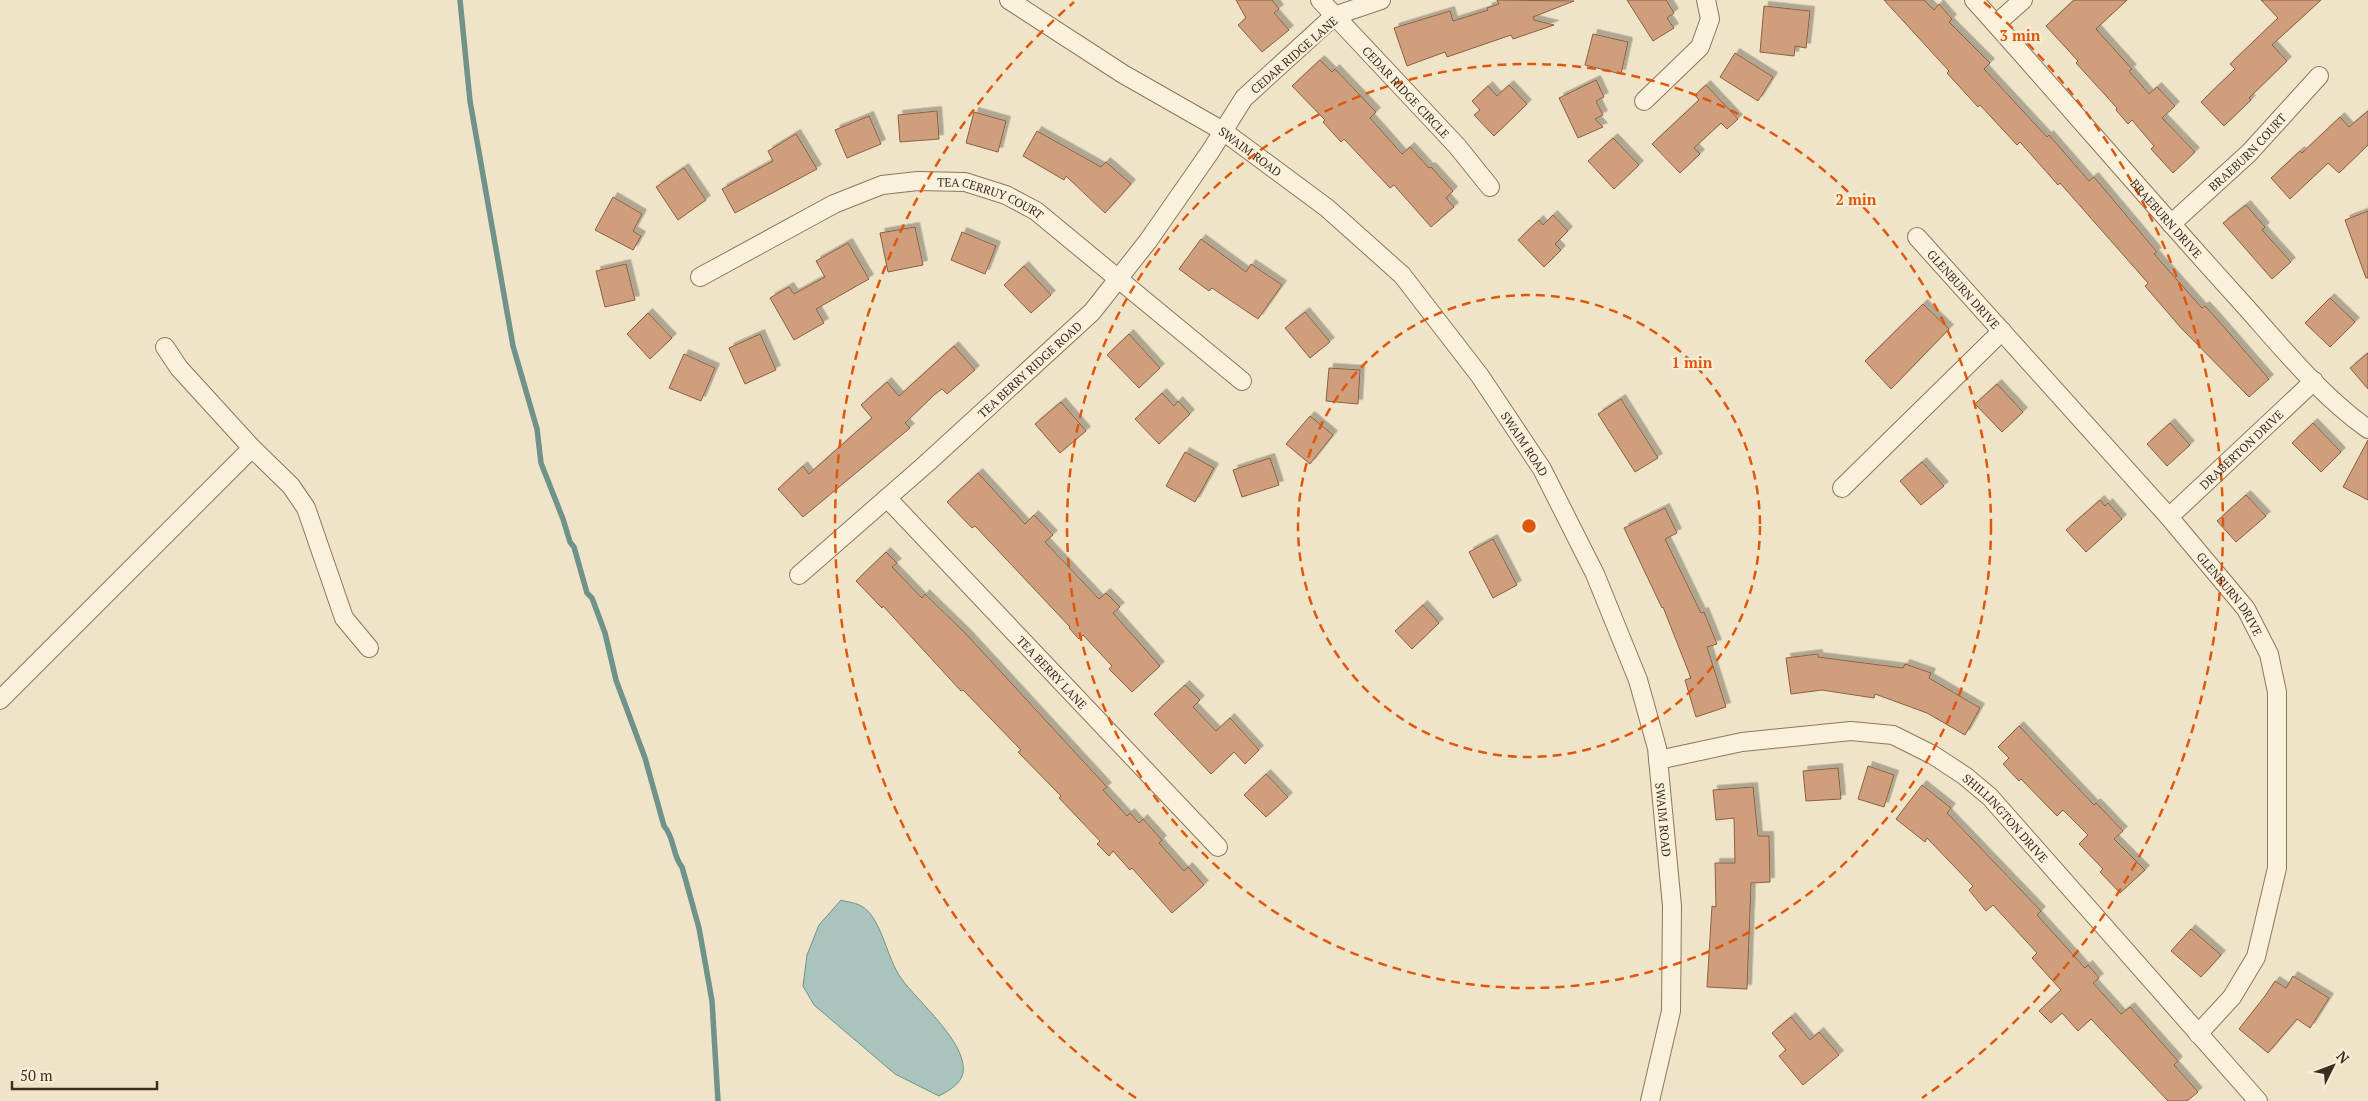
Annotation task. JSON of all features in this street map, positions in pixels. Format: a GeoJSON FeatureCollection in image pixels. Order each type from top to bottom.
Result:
{"type":"FeatureCollection","features":[{"type":"Feature","properties":{"kind":"street","name":"SWAIM ROAD"},"geometry":{"type":"LineString","coordinates":[[1009,0],[1123,74],[1223,131],[1327,208],[1402,275],[1480,376],[1542,468],[1595,574],[1638,680],[1657,748],[1672,906],[1671,1011],[1650,1101]]}},
{"type":"Feature","properties":{"kind":"street","name":"CEDAR RIDGE CIRCLE"},"geometry":{"type":"LineString","coordinates":[[1320,0],[1457,146],[1490,187]]}},
{"type":"Feature","properties":{"kind":"street","name":"CEDAR RIDGE LANE"},"geometry":{"type":"LineString","coordinates":[[1223,131],[1244,98],[1334,16],[1381,0]]}},
{"type":"Feature","properties":{"kind":"street"},"geometry":{"type":"LineString","coordinates":[[1644,101],[1700,47],[1710,19],[1706,0]]}},
{"type":"Feature","properties":{"kind":"street","name":"BRAEBURN DRIVE"},"geometry":{"type":"LineString","coordinates":[[1974,0],[2314,381],[2345,412],[2368,429]]}},
{"type":"Feature","properties":{"kind":"street"},"geometry":{"type":"LineString","coordinates":[[1996,24],[2023,0]]}},
{"type":"Feature","properties":{"kind":"street","name":"BRAEBURN COURT"},"geometry":{"type":"LineString","coordinates":[[2172,224],[2249,153],[2319,76]]}},
{"type":"Feature","properties":{"kind":"street","name":"TEA BERRY RIDGE ROAD"},"geometry":{"type":"LineString","coordinates":[[798,575],[887,498],[1092,312],[1148,241],[1223,131]]}},
{"type":"Feature","properties":{"kind":"street","name":"TEA CERRUY COURT"},"geometry":{"type":"LineString","coordinates":[[700,277],[834,204],[882,184],[918,181],[965,182],[1006,195],[1036,211],[1242,381]]}},
{"type":"Feature","properties":{"kind":"street","name":"GLENBURN DRIVE"},"geometry":{"type":"LineString","coordinates":[[1917,237],[2168,517],[2246,609],[2269,654],[2277,692],[2277,868],[2256,957],[2232,997],[2198,1034]]}},
{"type":"Feature","properties":{"kind":"street"},"geometry":{"type":"LineString","coordinates":[[1842,488],[2002,331]]}},
{"type":"Feature","properties":{"kind":"street"},"geometry":{"type":"LineString","coordinates":[[166,347],[179,368],[252,448],[291,486],[306,508],[344,618],[368,648]]}},
{"type":"Feature","properties":{"kind":"street","name":"DRABERTON DRIVE"},"geometry":{"type":"LineString","coordinates":[[2168,517],[2314,381]]}},
{"type":"Feature","properties":{"kind":"street"},"geometry":{"type":"LineString","coordinates":[[0,700],[252,448]]}},
{"type":"Feature","properties":{"kind":"street","name":"TEA BERRY LANE"},"geometry":{"type":"LineString","coordinates":[[887,498],[1218,847]]}},
{"type":"Feature","properties":{"kind":"street","name":"SHILLINGTON DRIVE"},"geometry":{"type":"LineString","coordinates":[[1658,760],[1742,742],[1852,731],[1893,736],[1933,755],[1965,776],[1990,796],[2258,1101]]}},
{"type":"Feature","properties":{"kind":"water"},"geometry":{"type":"Polygon","coordinates":[[[841,900],[861,906],[870,913],[880,930],[901,978],[940,1023],[958,1049],[962,1061],[962,1077],[954,1087],[939,1096],[895,1074],[814,1005],[803,986],[807,955],[819,925],[841,900]]]}},
{"type":"Feature","properties":{"kind":"building"},"geometry":{"type":"Polygon","coordinates":[[[1236,0],[1272,0],[1279,9],[1274,13],[1289,30],[1262,52],[1238,25],[1246,18],[1236,0]]]}},
{"type":"Feature","properties":{"kind":"building"},"geometry":{"type":"Polygon","coordinates":[[[1497,0],[1574,1],[1533,17],[1534,20],[1554,25],[1513,39],[1511,35],[1447,57],[1445,52],[1407,66],[1394,28],[1450,11],[1453,21],[1488,10],[1487,8],[1499,4],[1497,0]]]}},
{"type":"Feature","properties":{"kind":"building"},"geometry":{"type":"Polygon","coordinates":[[[1627,0],[1666,0],[1674,13],[1667,18],[1674,28],[1653,41],[1627,0]]]}},
{"type":"Feature","properties":{"kind":"building"},"geometry":{"type":"Polygon","coordinates":[[[1884,0],[1924,0],[1934,10],[1939,4],[1952,19],[1949,22],[1990,63],[1984,69],[2047,137],[2049,135],[2089,181],[2094,177],[2157,252],[2154,254],[2202,308],[2205,306],[2217,319],[2269,379],[2249,397],[2181,328],[2145,286],[2148,283],[2060,183],[2058,185],[2020,142],[2017,145],[1980,105],[1978,107],[1947,73],[1949,71],[1884,0]]]}},
{"type":"Feature","properties":{"kind":"building"},"geometry":{"type":"Polygon","coordinates":[[[2074,0],[2127,0],[2096,29],[2132,69],[2129,71],[2149,94],[2157,87],[2175,106],[2162,118],[2195,152],[2173,173],[2151,149],[2154,146],[2132,120],[2128,124],[2116,110],[2117,108],[2076,63],[2078,61],[2046,26],[2074,0]]]}},
{"type":"Feature","properties":{"kind":"building"},"geometry":{"type":"Polygon","coordinates":[[[2261,0],[2321,0],[2272,45],[2287,61],[2249,98],[2251,100],[2224,126],[2201,102],[2235,69],[2230,64],[2278,18],[2261,0]]]}},
{"type":"Feature","properties":{"kind":"building"},"geometry":{"type":"Polygon","coordinates":[[[1764,6],[1810,11],[1806,48],[1795,46],[1794,56],[1760,52],[1764,6]]]}},
{"type":"Feature","properties":{"kind":"building"},"geometry":{"type":"Polygon","coordinates":[[[1593,34],[1628,42],[1621,74],[1585,65],[1593,34]]]}},
{"type":"Feature","properties":{"kind":"building"},"geometry":{"type":"Polygon","coordinates":[[[1735,53],[1773,77],[1758,101],[1720,77],[1735,53]]]}},
{"type":"Feature","properties":{"kind":"building"},"geometry":{"type":"Polygon","coordinates":[[[1320,60],[1332,72],[1335,69],[1376,112],[1370,118],[1402,154],[1410,147],[1453,191],[1446,198],[1454,207],[1431,227],[1394,185],[1390,188],[1344,139],[1341,142],[1323,122],[1325,120],[1292,86],[1320,60]]]}},
{"type":"Feature","properties":{"kind":"building"},"geometry":{"type":"Polygon","coordinates":[[[1596,80],[1604,97],[1596,101],[1603,115],[1595,119],[1603,127],[1578,138],[1559,98],[1596,80]]]}},
{"type":"Feature","properties":{"kind":"building"},"geometry":{"type":"Polygon","coordinates":[[[1509,85],[1527,104],[1494,136],[1474,115],[1480,110],[1472,101],[1488,86],[1497,96],[1509,85]]]}},
{"type":"Feature","properties":{"kind":"building"},"geometry":{"type":"Polygon","coordinates":[[[1706,85],[1738,119],[1727,129],[1721,123],[1694,148],[1700,154],[1680,173],[1652,144],[1699,100],[1695,95],[1706,85]]]}},
{"type":"Feature","properties":{"kind":"building"},"geometry":{"type":"Polygon","coordinates":[[[937,111],[939,139],[900,142],[898,115],[937,111]]]}},
{"type":"Feature","properties":{"kind":"building"},"geometry":{"type":"Polygon","coordinates":[[[2368,111],[2368,145],[2339,173],[2328,163],[2290,199],[2271,178],[2300,151],[2302,153],[2340,117],[2349,127],[2368,111]]]}},
{"type":"Feature","properties":{"kind":"building"},"geometry":{"type":"Polygon","coordinates":[[[974,112],[1006,121],[998,152],[966,143],[974,112]]]}},
{"type":"Feature","properties":{"kind":"building"},"geometry":{"type":"Polygon","coordinates":[[[869,116],[881,144],[847,158],[835,130],[869,116]]]}},
{"type":"Feature","properties":{"kind":"building"},"geometry":{"type":"Polygon","coordinates":[[[1037,131],[1101,167],[1106,162],[1131,184],[1105,213],[1066,176],[1064,180],[1023,156],[1037,131]]]}},
{"type":"Feature","properties":{"kind":"building"},"geometry":{"type":"Polygon","coordinates":[[[796,134],[817,169],[735,213],[722,189],[773,161],[768,151],[796,134]]]}},
{"type":"Feature","properties":{"kind":"building"},"geometry":{"type":"Polygon","coordinates":[[[1613,138],[1639,165],[1614,189],[1588,161],[1613,138]]]}},
{"type":"Feature","properties":{"kind":"building"},"geometry":{"type":"Polygon","coordinates":[[[684,168],[706,200],[678,220],[656,187],[684,168]]]}},
{"type":"Feature","properties":{"kind":"building"},"geometry":{"type":"Polygon","coordinates":[[[613,197],[642,214],[633,231],[641,236],[633,250],[595,230],[613,197]]]}},
{"type":"Feature","properties":{"kind":"building"},"geometry":{"type":"Polygon","coordinates":[[[2246,205],[2265,227],[2262,230],[2291,262],[2272,279],[2223,223],[2246,205]]]}},
{"type":"Feature","properties":{"kind":"building"},"geometry":{"type":"Polygon","coordinates":[[[2368,211],[2368,278],[2366,278],[2345,220],[2368,211]]]}},
{"type":"Feature","properties":{"kind":"building"},"geometry":{"type":"Polygon","coordinates":[[[1553,215],[1568,231],[1555,244],[1561,250],[1544,267],[1518,240],[1539,220],[1543,225],[1553,215]]]}},
{"type":"Feature","properties":{"kind":"building"},"geometry":{"type":"Polygon","coordinates":[[[915,227],[923,265],[888,272],[880,233],[915,227]]]}},
{"type":"Feature","properties":{"kind":"building"},"geometry":{"type":"Polygon","coordinates":[[[962,232],[996,246],[985,274],[951,260],[962,232]]]}},
{"type":"Feature","properties":{"kind":"building"},"geometry":{"type":"Polygon","coordinates":[[[1201,239],[1246,272],[1251,264],[1282,285],[1258,319],[1212,288],[1209,291],[1179,269],[1201,239]]]}},
{"type":"Feature","properties":{"kind":"building"},"geometry":{"type":"Polygon","coordinates":[[[848,243],[869,279],[816,309],[824,323],[794,340],[770,298],[789,287],[794,294],[825,277],[816,261],[848,243]]]}},
{"type":"Feature","properties":{"kind":"building"},"geometry":{"type":"Polygon","coordinates":[[[626,264],[635,300],[605,307],[596,271],[626,264]]]}},
{"type":"Feature","properties":{"kind":"building"},"geometry":{"type":"Polygon","coordinates":[[[1024,266],[1051,295],[1031,313],[1004,285],[1024,266]]]}},
{"type":"Feature","properties":{"kind":"building"},"geometry":{"type":"Polygon","coordinates":[[[2330,298],[2355,322],[2330,347],[2305,323],[2330,298]]]}},
{"type":"Feature","properties":{"kind":"building"},"geometry":{"type":"Polygon","coordinates":[[[1923,304],[1949,329],[1891,389],[1865,361],[1923,304]]]}},
{"type":"Feature","properties":{"kind":"building"},"geometry":{"type":"Polygon","coordinates":[[[1305,312],[1330,342],[1310,358],[1285,328],[1305,312]]]}},
{"type":"Feature","properties":{"kind":"building"},"geometry":{"type":"Polygon","coordinates":[[[648,313],[672,338],[650,359],[627,334],[648,313]]]}},
{"type":"Feature","properties":{"kind":"building"},"geometry":{"type":"Polygon","coordinates":[[[760,334],[776,370],[745,384],[729,348],[760,334]]]}},
{"type":"Feature","properties":{"kind":"building"},"geometry":{"type":"Polygon","coordinates":[[[1129,334],[1160,368],[1139,388],[1107,355],[1129,334]]]}},
{"type":"Feature","properties":{"kind":"building"},"geometry":{"type":"Polygon","coordinates":[[[954,346],[975,370],[947,394],[942,389],[934,395],[905,423],[910,428],[803,517],[778,489],[803,466],[809,474],[872,418],[861,405],[887,382],[899,396],[954,346]]]}},
{"type":"Feature","properties":{"kind":"building"},"geometry":{"type":"Polygon","coordinates":[[[2368,353],[2368,389],[2350,368],[2368,353]]]}},
{"type":"Feature","properties":{"kind":"building"},"geometry":{"type":"Polygon","coordinates":[[[684,354],[715,368],[701,401],[669,388],[684,354]]]}},
{"type":"Feature","properties":{"kind":"building"},"geometry":{"type":"Polygon","coordinates":[[[1329,368],[1360,370],[1358,404],[1326,401],[1329,368]]]}},
{"type":"Feature","properties":{"kind":"building"},"geometry":{"type":"Polygon","coordinates":[[[1997,384],[2023,412],[2002,432],[1975,404],[1997,384]]]}},
{"type":"Feature","properties":{"kind":"building"},"geometry":{"type":"Polygon","coordinates":[[[1162,393],[1174,406],[1178,401],[1190,414],[1159,444],[1135,419],[1162,393]]]}},
{"type":"Feature","properties":{"kind":"building"},"geometry":{"type":"Polygon","coordinates":[[[1621,399],[1658,458],[1635,472],[1598,414],[1621,399]]]}},
{"type":"Feature","properties":{"kind":"building"},"geometry":{"type":"Polygon","coordinates":[[[1061,402],[1086,431],[1060,453],[1035,424],[1061,402]]]}},
{"type":"Feature","properties":{"kind":"building"},"geometry":{"type":"Polygon","coordinates":[[[1310,416],[1333,435],[1310,464],[1286,444],[1310,416]]]}},
{"type":"Feature","properties":{"kind":"building"},"geometry":{"type":"Polygon","coordinates":[[[2170,423],[2190,445],[2167,466],[2147,444],[2170,423]]]}},
{"type":"Feature","properties":{"kind":"building"},"geometry":{"type":"Polygon","coordinates":[[[2313,423],[2341,452],[2321,472],[2292,443],[2313,423]]]}},
{"type":"Feature","properties":{"kind":"building"},"geometry":{"type":"Polygon","coordinates":[[[2368,440],[2368,500],[2343,487],[2368,440]]]}},
{"type":"Feature","properties":{"kind":"building"},"geometry":{"type":"Polygon","coordinates":[[[1185,452],[1214,468],[1195,502],[1166,486],[1185,452]]]}},
{"type":"Feature","properties":{"kind":"building"},"geometry":{"type":"Polygon","coordinates":[[[1270,458],[1279,485],[1242,497],[1233,470],[1270,458]]]}},
{"type":"Feature","properties":{"kind":"building"},"geometry":{"type":"Polygon","coordinates":[[[1922,462],[1944,486],[1921,505],[1900,481],[1922,462]]]}},
{"type":"Feature","properties":{"kind":"building"},"geometry":{"type":"Polygon","coordinates":[[[978,473],[1025,524],[1034,515],[1053,535],[1045,542],[1099,599],[1106,593],[1120,607],[1113,613],[1160,666],[1132,692],[1109,669],[1112,666],[1083,635],[1079,639],[1070,627],[975,526],[972,528],[947,502],[978,473]]]}},
{"type":"Feature","properties":{"kind":"building"},"geometry":{"type":"Polygon","coordinates":[[[2246,495],[2266,516],[2236,542],[2217,521],[2246,495]]]}},
{"type":"Feature","properties":{"kind":"building"},"geometry":{"type":"Polygon","coordinates":[[[2100,500],[2105,506],[2108,503],[2122,519],[2086,552],[2066,530],[2100,500]]]}},
{"type":"Feature","properties":{"kind":"building"},"geometry":{"type":"Polygon","coordinates":[[[1665,508],[1677,533],[1665,539],[1701,613],[1704,612],[1717,644],[1707,647],[1726,707],[1696,717],[1685,680],[1691,678],[1663,607],[1624,528],[1665,508]]]}},
{"type":"Feature","properties":{"kind":"building"},"geometry":{"type":"Polygon","coordinates":[[[1493,539],[1517,585],[1493,598],[1469,552],[1493,539]]]}},
{"type":"Feature","properties":{"kind":"building"},"geometry":{"type":"Polygon","coordinates":[[[886,552],[897,563],[892,567],[922,598],[925,594],[967,635],[1107,787],[1103,790],[1127,816],[1130,813],[1139,823],[1143,819],[1162,840],[1159,843],[1184,871],[1188,867],[1204,885],[1172,913],[1132,868],[1130,870],[1113,851],[1109,856],[1097,844],[1100,841],[1059,798],[1061,796],[1018,752],[1021,750],[963,690],[961,691],[883,606],[882,608],[856,581],[886,552]]]}},
{"type":"Feature","properties":{"kind":"building"},"geometry":{"type":"Polygon","coordinates":[[[1423,605],[1439,623],[1412,649],[1395,631],[1423,605]]]}},
{"type":"Feature","properties":{"kind":"building"},"geometry":{"type":"Polygon","coordinates":[[[1818,654],[1818,657],[1903,668],[1905,664],[1931,673],[1929,678],[1980,708],[1965,735],[1927,713],[1875,694],[1874,698],[1822,690],[1791,694],[1786,658],[1818,654]]]}},
{"type":"Feature","properties":{"kind":"building"},"geometry":{"type":"Polygon","coordinates":[[[1185,685],[1200,700],[1193,707],[1216,731],[1230,718],[1259,750],[1245,764],[1234,752],[1211,774],[1154,714],[1185,685]]]}},
{"type":"Feature","properties":{"kind":"building"},"geometry":{"type":"Polygon","coordinates":[[[2019,726],[2094,805],[2096,803],[2123,831],[2114,839],[2145,870],[2120,893],[2100,872],[2103,869],[2079,844],[2088,835],[2063,810],[2057,816],[2021,779],[2019,781],[2003,764],[2009,758],[1998,747],[2019,726]]]}},
{"type":"Feature","properties":{"kind":"building"},"geometry":{"type":"Polygon","coordinates":[[[1868,766],[1894,775],[1884,807],[1858,799],[1868,766]]]}},
{"type":"Feature","properties":{"kind":"building"},"geometry":{"type":"Polygon","coordinates":[[[1838,768],[1841,799],[1806,801],[1803,771],[1838,768]]]}},
{"type":"Feature","properties":{"kind":"building"},"geometry":{"type":"Polygon","coordinates":[[[1266,774],[1288,797],[1266,817],[1244,795],[1266,774]]]}},
{"type":"Feature","properties":{"kind":"building"},"geometry":{"type":"Polygon","coordinates":[[[1922,785],[1951,808],[1947,813],[2041,911],[2037,915],[2085,968],[2088,965],[2099,978],[2093,983],[2121,1014],[2130,1007],[2178,1061],[2174,1065],[2198,1092],[2187,1101],[2168,1101],[2091,1019],[2078,1031],[2062,1013],[2051,1023],[2039,1011],[2061,990],[2032,958],[2037,953],[1993,905],[1986,911],[1969,890],[1973,886],[1927,838],[1925,842],[1896,819],[1922,785]]]}},
{"type":"Feature","properties":{"kind":"building"},"geometry":{"type":"Polygon","coordinates":[[[1753,787],[1758,836],[1769,836],[1770,882],[1751,883],[1747,989],[1707,987],[1712,906],[1716,907],[1715,863],[1735,863],[1734,818],[1716,820],[1713,790],[1753,787]]]}},
{"type":"Feature","properties":{"kind":"building"},"geometry":{"type":"Polygon","coordinates":[[[2191,929],[2221,955],[2201,977],[2171,951],[2191,929]]]}},
{"type":"Feature","properties":{"kind":"building"},"geometry":{"type":"Polygon","coordinates":[[[2293,976],[2329,998],[2310,1028],[2297,1019],[2268,1053],[2239,1029],[2275,981],[2286,988],[2293,976]]]}},
{"type":"Feature","properties":{"kind":"building"},"geometry":{"type":"Polygon","coordinates":[[[1791,1017],[1810,1040],[1819,1032],[1839,1055],[1803,1085],[1779,1056],[1786,1050],[1772,1033],[1791,1017]]]}},
{"type":"Feature","properties":{"kind":"waterway"},"geometry":{"type":"LineString","coordinates":[[460,0],[470,101],[513,346],[537,429],[541,463],[570,542],[574,547],[587,593],[592,598],[605,633],[616,680],[645,758],[664,826],[668,831],[682,867],[699,928],[712,1001],[718,1101]]}}]}
